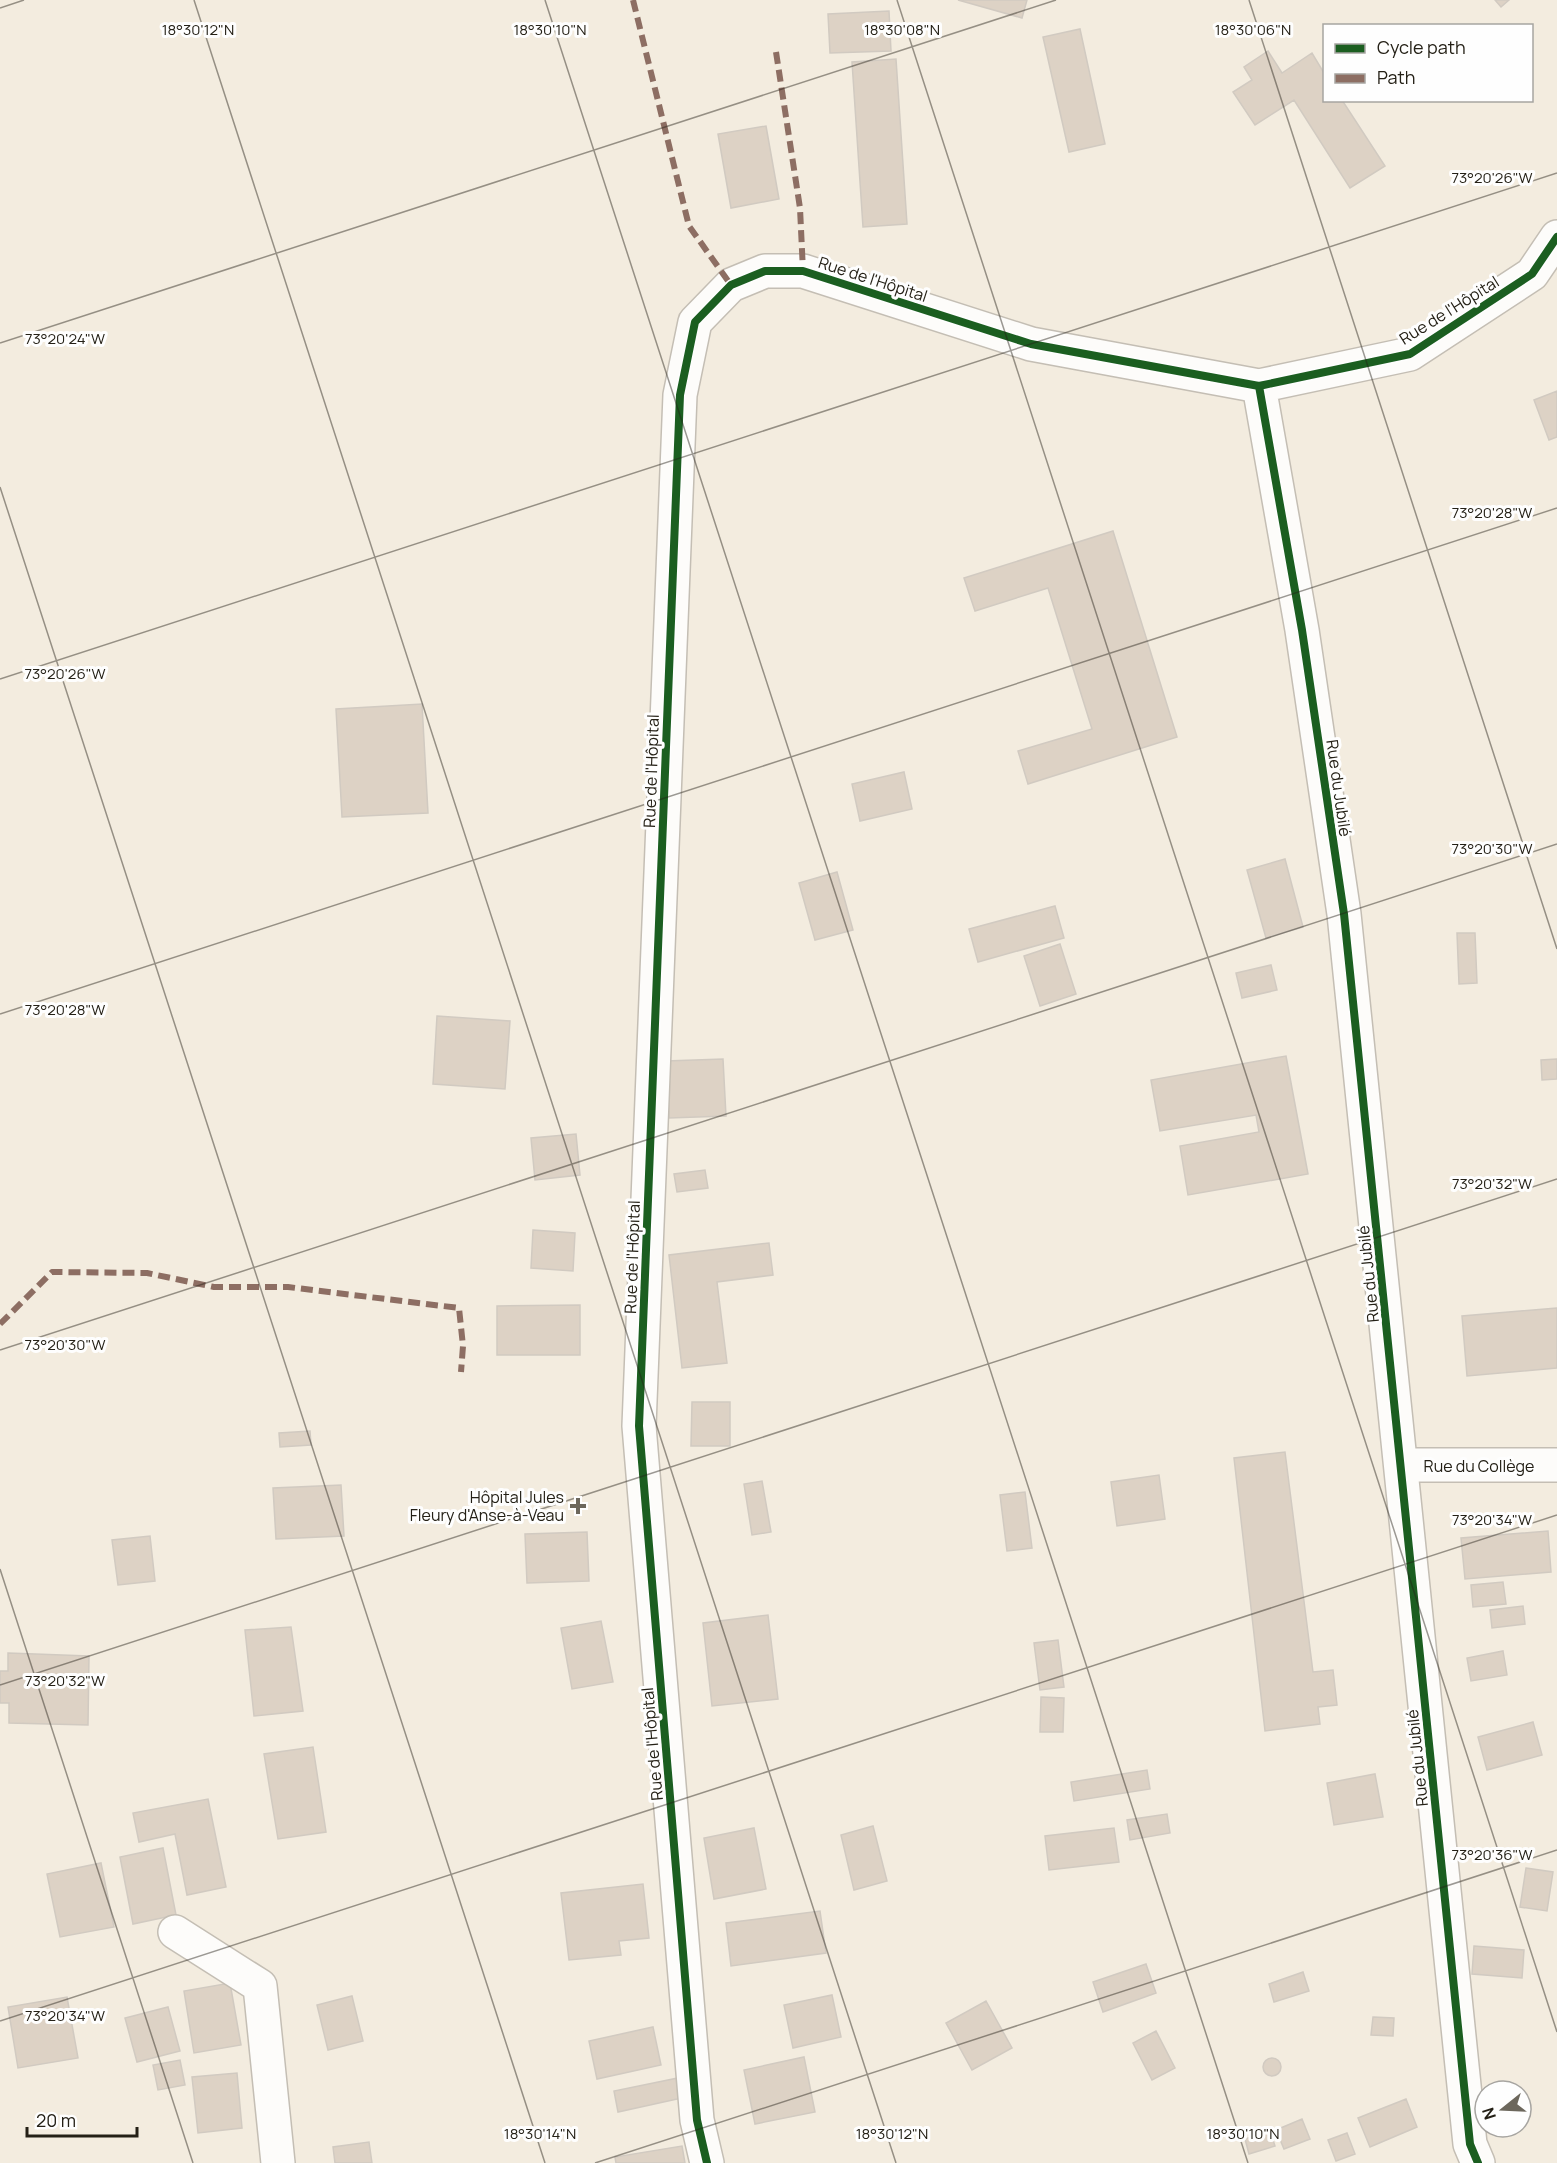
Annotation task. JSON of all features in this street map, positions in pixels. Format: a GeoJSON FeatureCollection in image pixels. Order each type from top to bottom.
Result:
{"type":"FeatureCollection","features":[{"type":"Feature","properties":{"kind":"street","name":"Rue de l'Hôpital"},"geometry":{"type":"LineString","coordinates":[[707,2163],[697,2120],[639,1426],[680,395],[694,322],[731,285],[765,271],[803,271],[1031,344],[1259,386],[1410,354],[1532,273],[1557,237]]}},
{"type":"Feature","properties":{"kind":"street","name":"Rue du Jubilé"},"geometry":{"type":"LineString","coordinates":[[1259,386],[1302,630],[1344,914],[1470,2144],[1478,2163]]}},
{"type":"Feature","properties":{"kind":"street","name":"Rue du Collège"},"geometry":{"type":"LineString","coordinates":[[1401,1465],[1557,1466]]}},
{"type":"Feature","properties":{"kind":"street"},"geometry":{"type":"LineString","coordinates":[[175,1932],[260,1986],[278,2163]]}},
{"type":"Feature","properties":{"kind":"building"},"geometry":{"type":"Polygon","coordinates":[[[958,0],[1027,0],[1022,18],[958,0]]]}},
{"type":"Feature","properties":{"kind":"building"},"geometry":{"type":"Polygon","coordinates":[[[1495,0],[1509,0],[1501,7],[1495,0]]]}},
{"type":"Feature","properties":{"kind":"building"},"geometry":{"type":"Polygon","coordinates":[[[889,11],[891,51],[830,53],[828,14],[889,11]]]}},
{"type":"Feature","properties":{"kind":"building"},"geometry":{"type":"Polygon","coordinates":[[[1080,29],[1105,144],[1069,152],[1043,37],[1080,29]]]}},
{"type":"Feature","properties":{"kind":"building"},"geometry":{"type":"Polygon","coordinates":[[[1268,51],[1282,73],[1312,53],[1323,71],[1323,102],[1343,102],[1385,166],[1350,188],[1294,100],[1255,125],[1233,92],[1252,80],[1244,67],[1268,51]]]}},
{"type":"Feature","properties":{"kind":"building"},"geometry":{"type":"Polygon","coordinates":[[[896,59],[907,224],[863,227],[852,62],[896,59]]]}},
{"type":"Feature","properties":{"kind":"building"},"geometry":{"type":"Polygon","coordinates":[[[766,126],[779,199],[731,208],[718,134],[766,126]]]}},
{"type":"Feature","properties":{"kind":"building"},"geometry":{"type":"Polygon","coordinates":[[[1557,391],[1557,437],[1549,440],[1534,400],[1557,391]]]}},
{"type":"Feature","properties":{"kind":"building"},"geometry":{"type":"Polygon","coordinates":[[[1113,531],[1177,737],[1028,784],[1018,751],[1092,729],[1048,588],[975,611],[964,578],[1113,531]]]}},
{"type":"Feature","properties":{"kind":"building"},"geometry":{"type":"Polygon","coordinates":[[[422,704],[428,813],[342,817],[336,709],[422,704]]]}},
{"type":"Feature","properties":{"kind":"building"},"geometry":{"type":"Polygon","coordinates":[[[904,772],[912,809],[860,821],[852,784],[904,772]]]}},
{"type":"Feature","properties":{"kind":"building"},"geometry":{"type":"Polygon","coordinates":[[[1285,859],[1303,927],[1266,938],[1247,870],[1285,859]]]}},
{"type":"Feature","properties":{"kind":"building"},"geometry":{"type":"Polygon","coordinates":[[[837,872],[853,930],[815,940],[799,883],[837,872]]]}},
{"type":"Feature","properties":{"kind":"building"},"geometry":{"type":"Polygon","coordinates":[[[1055,906],[1064,938],[978,962],[969,929],[1055,906]]]}},
{"type":"Feature","properties":{"kind":"building"},"geometry":{"type":"Polygon","coordinates":[[[1457,933],[1475,933],[1477,983],[1459,984],[1457,933]]]}},
{"type":"Feature","properties":{"kind":"building"},"geometry":{"type":"Polygon","coordinates":[[[1060,944],[1076,994],[1040,1006],[1024,956],[1060,944]]]}},
{"type":"Feature","properties":{"kind":"building"},"geometry":{"type":"Polygon","coordinates":[[[1271,965],[1277,990],[1242,998],[1236,973],[1271,965]]]}},
{"type":"Feature","properties":{"kind":"building"},"geometry":{"type":"Polygon","coordinates":[[[437,1016],[510,1021],[505,1089],[433,1084],[437,1016]]]}},
{"type":"Feature","properties":{"kind":"building"},"geometry":{"type":"Polygon","coordinates":[[[1286,1056],[1308,1174],[1188,1195],[1180,1146],[1259,1132],[1256,1115],[1160,1131],[1151,1080],[1286,1056]]]}},
{"type":"Feature","properties":{"kind":"building"},"geometry":{"type":"Polygon","coordinates":[[[723,1059],[726,1116],[669,1118],[666,1061],[723,1059]]]}},
{"type":"Feature","properties":{"kind":"building"},"geometry":{"type":"Polygon","coordinates":[[[1557,1059],[1557,1079],[1542,1080],[1541,1060],[1557,1059]]]}},
{"type":"Feature","properties":{"kind":"building"},"geometry":{"type":"Polygon","coordinates":[[[576,1134],[580,1175],[535,1180],[531,1138],[576,1134]]]}},
{"type":"Feature","properties":{"kind":"building"},"geometry":{"type":"Polygon","coordinates":[[[705,1170],[708,1188],[677,1192],[674,1174],[705,1170]]]}},
{"type":"Feature","properties":{"kind":"building"},"geometry":{"type":"Polygon","coordinates":[[[533,1230],[575,1233],[573,1271],[531,1268],[533,1230]]]}},
{"type":"Feature","properties":{"kind":"building"},"geometry":{"type":"Polygon","coordinates":[[[769,1243],[773,1275],[717,1282],[727,1363],[682,1368],[669,1255],[769,1243]]]}},
{"type":"Feature","properties":{"kind":"building"},"geometry":{"type":"Polygon","coordinates":[[[580,1305],[580,1355],[497,1355],[497,1306],[580,1305]]]}},
{"type":"Feature","properties":{"kind":"building"},"geometry":{"type":"Polygon","coordinates":[[[1557,1308],[1557,1368],[1467,1376],[1462,1316],[1557,1308]]]}},
{"type":"Feature","properties":{"kind":"building"},"geometry":{"type":"Polygon","coordinates":[[[692,1402],[730,1402],[730,1446],[691,1446],[692,1402]]]}},
{"type":"Feature","properties":{"kind":"building"},"geometry":{"type":"Polygon","coordinates":[[[310,1431],[311,1445],[280,1447],[279,1433],[310,1431]]]}},
{"type":"Feature","properties":{"kind":"building"},"geometry":{"type":"Polygon","coordinates":[[[1285,1452],[1313,1672],[1333,1670],[1337,1705],[1318,1707],[1320,1724],[1265,1731],[1234,1458],[1285,1452]]]}},
{"type":"Feature","properties":{"kind":"building"},"geometry":{"type":"Polygon","coordinates":[[[1159,1475],[1165,1519],[1117,1526],[1111,1482],[1159,1475]]]}},
{"type":"Feature","properties":{"kind":"building"},"geometry":{"type":"Polygon","coordinates":[[[762,1481],[771,1532],[752,1535],[744,1484],[762,1481]]]}},
{"type":"Feature","properties":{"kind":"building"},"geometry":{"type":"Polygon","coordinates":[[[341,1485],[344,1536],[276,1539],[273,1488],[341,1485]]]}},
{"type":"Feature","properties":{"kind":"building"},"geometry":{"type":"Polygon","coordinates":[[[1025,1492],[1032,1548],[1007,1551],[1000,1495],[1025,1492]]]}},
{"type":"Feature","properties":{"kind":"building"},"geometry":{"type":"Polygon","coordinates":[[[1548,1531],[1551,1572],[1465,1579],[1461,1538],[1548,1531]]]}},
{"type":"Feature","properties":{"kind":"building"},"geometry":{"type":"Polygon","coordinates":[[[587,1532],[589,1581],[527,1583],[525,1534],[587,1532]]]}},
{"type":"Feature","properties":{"kind":"building"},"geometry":{"type":"Polygon","coordinates":[[[150,1536],[155,1581],[118,1585],[112,1540],[150,1536]]]}},
{"type":"Feature","properties":{"kind":"building"},"geometry":{"type":"Polygon","coordinates":[[[1503,1582],[1506,1604],[1473,1607],[1471,1585],[1503,1582]]]}},
{"type":"Feature","properties":{"kind":"building"},"geometry":{"type":"Polygon","coordinates":[[[1523,1606],[1525,1624],[1492,1628],[1490,1610],[1523,1606]]]}},
{"type":"Feature","properties":{"kind":"building"},"geometry":{"type":"Polygon","coordinates":[[[768,1615],[778,1699],[712,1706],[703,1623],[768,1615]]]}},
{"type":"Feature","properties":{"kind":"building"},"geometry":{"type":"Polygon","coordinates":[[[601,1621],[613,1682],[572,1689],[561,1628],[601,1621]]]}},
{"type":"Feature","properties":{"kind":"building"},"geometry":{"type":"Polygon","coordinates":[[[291,1627],[303,1711],[254,1716],[245,1630],[291,1627]]]}},
{"type":"Feature","properties":{"kind":"building"},"geometry":{"type":"Polygon","coordinates":[[[1058,1640],[1064,1687],[1040,1690],[1034,1643],[1058,1640]]]}},
{"type":"Feature","properties":{"kind":"building"},"geometry":{"type":"Polygon","coordinates":[[[1503,1651],[1507,1675],[1471,1681],[1467,1658],[1503,1651]]]}},
{"type":"Feature","properties":{"kind":"building"},"geometry":{"type":"Polygon","coordinates":[[[8,1653],[89,1656],[88,1725],[9,1723],[9,1703],[0,1703],[0,1671],[8,1671],[8,1653]]]}},
{"type":"Feature","properties":{"kind":"building"},"geometry":{"type":"Polygon","coordinates":[[[1041,1697],[1064,1698],[1063,1732],[1040,1732],[1041,1697]]]}},
{"type":"Feature","properties":{"kind":"building"},"geometry":{"type":"Polygon","coordinates":[[[1533,1722],[1542,1755],[1487,1770],[1478,1737],[1533,1722]]]}},
{"type":"Feature","properties":{"kind":"building"},"geometry":{"type":"Polygon","coordinates":[[[313,1747],[326,1832],[278,1839],[264,1754],[313,1747]]]}},
{"type":"Feature","properties":{"kind":"building"},"geometry":{"type":"Polygon","coordinates":[[[1147,1770],[1150,1789],[1074,1801],[1071,1782],[1147,1770]]]}},
{"type":"Feature","properties":{"kind":"building"},"geometry":{"type":"Polygon","coordinates":[[[1375,1774],[1383,1817],[1334,1825],[1327,1783],[1375,1774]]]}},
{"type":"Feature","properties":{"kind":"building"},"geometry":{"type":"Polygon","coordinates":[[[208,1799],[226,1887],[187,1895],[175,1834],[139,1842],[133,1813],[208,1799]]]}},
{"type":"Feature","properties":{"kind":"building"},"geometry":{"type":"Polygon","coordinates":[[[1167,1814],[1170,1833],[1130,1840],[1127,1820],[1167,1814]]]}},
{"type":"Feature","properties":{"kind":"building"},"geometry":{"type":"Polygon","coordinates":[[[873,1826],[887,1881],[854,1890],[841,1835],[873,1826]]]}},
{"type":"Feature","properties":{"kind":"building"},"geometry":{"type":"Polygon","coordinates":[[[754,1828],[766,1889],[714,1899],[704,1838],[754,1828]]]}},
{"type":"Feature","properties":{"kind":"building"},"geometry":{"type":"Polygon","coordinates":[[[1114,1828],[1119,1862],[1049,1870],[1045,1836],[1114,1828]]]}},
{"type":"Feature","properties":{"kind":"building"},"geometry":{"type":"Polygon","coordinates":[[[163,1848],[176,1915],[133,1924],[120,1857],[163,1848]]]}},
{"type":"Feature","properties":{"kind":"building"},"geometry":{"type":"Polygon","coordinates":[[[101,1863],[114,1927],[60,1937],[47,1874],[101,1863]]]}},
{"type":"Feature","properties":{"kind":"building"},"geometry":{"type":"Polygon","coordinates":[[[1526,1868],[1553,1872],[1547,1911],[1520,1907],[1526,1868]]]}},
{"type":"Feature","properties":{"kind":"building"},"geometry":{"type":"Polygon","coordinates":[[[643,1884],[649,1938],[619,1941],[621,1955],[569,1960],[561,1893],[643,1884]]]}},
{"type":"Feature","properties":{"kind":"building"},"geometry":{"type":"Polygon","coordinates":[[[820,1911],[826,1953],[731,1966],[726,1923],[820,1911]]]}},
{"type":"Feature","properties":{"kind":"building"},"geometry":{"type":"Polygon","coordinates":[[[1474,1946],[1524,1950],[1522,1978],[1472,1974],[1474,1946]]]}},
{"type":"Feature","properties":{"kind":"building"},"geometry":{"type":"Polygon","coordinates":[[[1146,1964],[1156,1993],[1103,2012],[1093,1982],[1146,1964]]]}},
{"type":"Feature","properties":{"kind":"building"},"geometry":{"type":"Polygon","coordinates":[[[1303,1972],[1309,1991],[1274,2002],[1269,1984],[1303,1972]]]}},
{"type":"Feature","properties":{"kind":"building"},"geometry":{"type":"Polygon","coordinates":[[[230,1983],[241,2045],[194,2053],[184,1991],[230,1983]]]}},
{"type":"Feature","properties":{"kind":"building"},"geometry":{"type":"Polygon","coordinates":[[[832,1995],[841,2037],[793,2048],[784,2005],[832,1995]]]}},
{"type":"Feature","properties":{"kind":"building"},"geometry":{"type":"Polygon","coordinates":[[[352,1996],[363,2041],[328,2050],[317,2005],[352,1996]]]}},
{"type":"Feature","properties":{"kind":"building"},"geometry":{"type":"Polygon","coordinates":[[[67,1997],[78,2058],[18,2068],[8,2007],[67,1997]]]}},
{"type":"Feature","properties":{"kind":"building"},"geometry":{"type":"Polygon","coordinates":[[[986,2001],[1012,2048],[972,2070],[946,2023],[986,2001]]]}},
{"type":"Feature","properties":{"kind":"building"},"geometry":{"type":"Polygon","coordinates":[[[168,2007],[180,2051],[137,2062],[125,2018],[168,2007]]]}},
{"type":"Feature","properties":{"kind":"building"},"geometry":{"type":"Polygon","coordinates":[[[1373,2017],[1394,2018],[1393,2036],[1371,2035],[1373,2017]]]}},
{"type":"Feature","properties":{"kind":"building"},"geometry":{"type":"Polygon","coordinates":[[[653,2027],[661,2065],[597,2079],[589,2041],[653,2027]]]}},
{"type":"Feature","properties":{"kind":"building"},"geometry":{"type":"Polygon","coordinates":[[[1156,2031],[1175,2068],[1152,2080],[1133,2043],[1156,2031]]]}},
{"type":"Feature","properties":{"kind":"building"},"geometry":{"type":"Polygon","coordinates":[[[804,2057],[815,2112],[755,2124],[744,2070],[804,2057]]]}},
{"type":"Feature","properties":{"kind":"building"},"geometry":{"type":"Polygon","coordinates":[[[1272,2058],[1278,2061],[1281,2067],[1278,2073],[1272,2076],[1266,2073],[1263,2067],[1266,2061],[1272,2058]]]}},
{"type":"Feature","properties":{"kind":"building"},"geometry":{"type":"Polygon","coordinates":[[[180,2060],[185,2085],[158,2090],[153,2065],[180,2060]]]}},
{"type":"Feature","properties":{"kind":"building"},"geometry":{"type":"Polygon","coordinates":[[[237,2073],[242,2128],[198,2133],[192,2077],[237,2073]]]}},
{"type":"Feature","properties":{"kind":"building"},"geometry":{"type":"Polygon","coordinates":[[[678,2078],[682,2098],[618,2112],[614,2091],[678,2078]]]}},
{"type":"Feature","properties":{"kind":"building"},"geometry":{"type":"Polygon","coordinates":[[[1406,2099],[1417,2127],[1370,2147],[1358,2118],[1406,2099]]]}},
{"type":"Feature","properties":{"kind":"building"},"geometry":{"type":"Polygon","coordinates":[[[1302,2119],[1310,2139],[1284,2149],[1276,2130],[1302,2119]]]}},
{"type":"Feature","properties":{"kind":"building"},"geometry":{"type":"Polygon","coordinates":[[[1270,2131],[1275,2146],[1249,2154],[1245,2139],[1270,2131]]]}},
{"type":"Feature","properties":{"kind":"building"},"geometry":{"type":"Polygon","coordinates":[[[1347,2133],[1355,2154],[1336,2161],[1328,2140],[1347,2133]]]}},
{"type":"Feature","properties":{"kind":"building"},"geometry":{"type":"Polygon","coordinates":[[[369,2142],[372,2163],[335,2163],[333,2147],[369,2142]]]}},
{"type":"Feature","properties":{"kind":"building"},"geometry":{"type":"Polygon","coordinates":[[[682,2146],[685,2163],[616,2163],[615,2157],[682,2146]]]}},
{"type":"Feature","properties":{"kind":"marked path"},"geometry":{"type":"LineString","coordinates":[[633,0],[689,226],[731,285]]}},
{"type":"Feature","properties":{"kind":"marked path"},"geometry":{"type":"LineString","coordinates":[[776,52],[800,208],[803,271]]}},
{"type":"Feature","properties":{"kind":"marked path"},"geometry":{"type":"LineString","coordinates":[[0,1324],[52,1272],[147,1273],[214,1287],[288,1287],[459,1308],[463,1346],[461,1372]]}},
{"type":"Feature","properties":{"kind":"cycle path"},"geometry":{"type":"LineString","coordinates":[[707,2163],[697,2120],[639,1426],[680,395],[695,322],[731,285],[765,271],[803,271],[1031,344],[1259,386],[1410,354],[1532,274],[1557,237]]}},
{"type":"Feature","properties":{"kind":"cycle path"},"geometry":{"type":"LineString","coordinates":[[1259,386],[1302,630],[1344,914],[1470,2144],[1478,2163]]}},
{"type":"Feature","properties":{"kind":"place","name":"Hôpital Jules Fleury d'Anse-à-Veau"},"geometry":{"type":"Point","coordinates":[578,1506]}}]}
